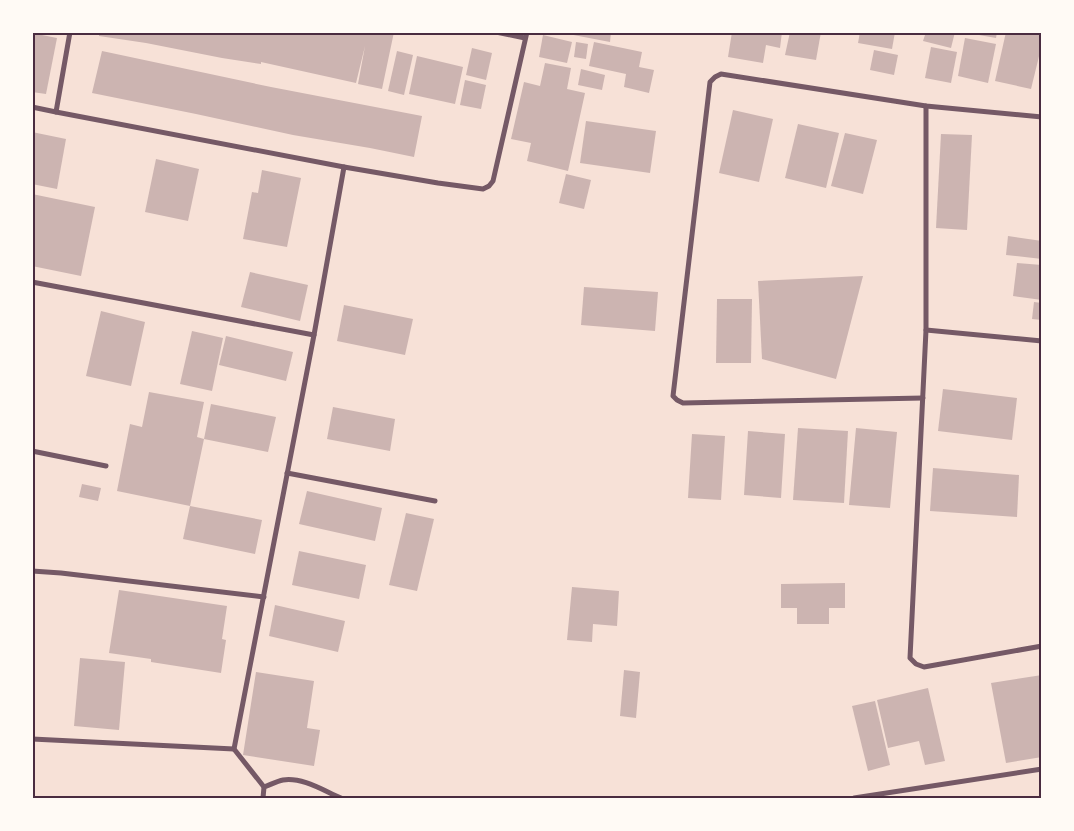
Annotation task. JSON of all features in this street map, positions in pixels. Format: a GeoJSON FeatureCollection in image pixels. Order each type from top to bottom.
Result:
{"type":"FeatureCollection","features":[{"type":"Feature","properties":{"kind":"street"},"geometry":{"type":"LineString","coordinates":[[56,112],[70,32]]}},
{"type":"Feature","properties":{"kind":"street"},"geometry":{"type":"LineString","coordinates":[[32,107],[344,167],[483,189],[493,181],[526,35],[496,32]]}},
{"type":"Feature","properties":{"kind":"street"},"geometry":{"type":"LineString","coordinates":[[924,398],[683,403],[673,396],[710,82],[721,74],[926,106],[1042,117]]}},
{"type":"Feature","properties":{"kind":"street"},"geometry":{"type":"LineString","coordinates":[[926,106],[926,330],[910,658],[924,668],[1042,646]]}},
{"type":"Feature","properties":{"kind":"street"},"geometry":{"type":"LineString","coordinates":[[234,749],[314,335],[344,167]]}},
{"type":"Feature","properties":{"kind":"street"},"geometry":{"type":"LineString","coordinates":[[32,282],[314,335]]}},
{"type":"Feature","properties":{"kind":"street"},"geometry":{"type":"LineString","coordinates":[[926,330],[1042,341]]}},
{"type":"Feature","properties":{"kind":"street"},"geometry":{"type":"LineString","coordinates":[[32,451],[106,466]]}},
{"type":"Feature","properties":{"kind":"street"},"geometry":{"type":"LineString","coordinates":[[287,473],[435,501]]}},
{"type":"Feature","properties":{"kind":"street"},"geometry":{"type":"LineString","coordinates":[[32,571],[264,598]]}},
{"type":"Feature","properties":{"kind":"street"},"geometry":{"type":"LineString","coordinates":[[32,739],[234,749],[264,787],[263,798]]}},
{"type":"Feature","properties":{"kind":"street"},"geometry":{"type":"LineString","coordinates":[[854,798],[1042,769]]}},
{"type":"Feature","properties":{"kind":"street"},"geometry":{"type":"LineString","coordinates":[[264,787],[284,780],[297,781],[309,784],[341,798]]}},
{"type":"Feature","properties":{"kind":"building"},"geometry":{"type":"Polygon","coordinates":[[[99,32],[394,32],[382,89],[358,84],[365,46],[356,83],[261,62],[261,64],[222,58],[99,36],[99,32]]]}},
{"type":"Feature","properties":{"kind":"building"},"geometry":{"type":"Polygon","coordinates":[[[611,32],[610,42],[563,33],[611,32]]]}},
{"type":"Feature","properties":{"kind":"building"},"geometry":{"type":"Polygon","coordinates":[[[732,32],[782,32],[780,48],[766,45],[763,63],[728,57],[732,32]]]}},
{"type":"Feature","properties":{"kind":"building"},"geometry":{"type":"Polygon","coordinates":[[[790,32],[821,32],[816,60],[785,55],[790,32]]]}},
{"type":"Feature","properties":{"kind":"building"},"geometry":{"type":"Polygon","coordinates":[[[860,32],[895,32],[892,49],[858,43],[860,32]]]}},
{"type":"Feature","properties":{"kind":"building"},"geometry":{"type":"Polygon","coordinates":[[[926,32],[955,32],[951,48],[923,41],[926,32]]]}},
{"type":"Feature","properties":{"kind":"building"},"geometry":{"type":"Polygon","coordinates":[[[980,32],[997,32],[996,38],[979,35],[980,32]]]}},
{"type":"Feature","properties":{"kind":"building"},"geometry":{"type":"Polygon","coordinates":[[[1006,32],[1030,32],[1042,35],[1042,44],[1031,89],[995,81],[1006,32]]]}},
{"type":"Feature","properties":{"kind":"building"},"geometry":{"type":"Polygon","coordinates":[[[32,33],[57,38],[46,94],[32,92],[32,33]]]}},
{"type":"Feature","properties":{"kind":"building"},"geometry":{"type":"Polygon","coordinates":[[[543,35],[572,42],[567,63],[539,57],[543,35]]]}},
{"type":"Feature","properties":{"kind":"building"},"geometry":{"type":"Polygon","coordinates":[[[965,38],[996,44],[988,83],[958,76],[965,38]]]}},
{"type":"Feature","properties":{"kind":"building"},"geometry":{"type":"Polygon","coordinates":[[[576,42],[588,44],[586,59],[574,57],[576,42]]]}},
{"type":"Feature","properties":{"kind":"building"},"geometry":{"type":"Polygon","coordinates":[[[594,42],[642,52],[639,67],[654,70],[649,93],[624,87],[626,74],[589,66],[594,42]]]}},
{"type":"Feature","properties":{"kind":"building"},"geometry":{"type":"Polygon","coordinates":[[[931,47],[957,52],[951,83],[925,78],[931,47]]]}},
{"type":"Feature","properties":{"kind":"building"},"geometry":{"type":"Polygon","coordinates":[[[472,48],[492,53],[486,80],[466,75],[472,48]]]}},
{"type":"Feature","properties":{"kind":"building"},"geometry":{"type":"Polygon","coordinates":[[[874,50],[898,55],[894,75],[870,70],[874,50]]]}},
{"type":"Feature","properties":{"kind":"building"},"geometry":{"type":"Polygon","coordinates":[[[102,51],[271,87],[422,116],[414,157],[293,135],[92,93],[102,51]]]}},
{"type":"Feature","properties":{"kind":"building"},"geometry":{"type":"Polygon","coordinates":[[[397,51],[413,55],[404,95],[388,91],[397,51]]]}},
{"type":"Feature","properties":{"kind":"building"},"geometry":{"type":"Polygon","coordinates":[[[417,56],[463,67],[455,104],[409,94],[417,56]]]}},
{"type":"Feature","properties":{"kind":"building"},"geometry":{"type":"Polygon","coordinates":[[[545,63],[571,68],[567,89],[585,93],[568,171],[527,161],[531,143],[511,139],[524,82],[540,86],[545,63]]]}},
{"type":"Feature","properties":{"kind":"building"},"geometry":{"type":"Polygon","coordinates":[[[581,69],[605,75],[602,90],[578,85],[581,69]]]}},
{"type":"Feature","properties":{"kind":"building"},"geometry":{"type":"Polygon","coordinates":[[[465,80],[486,85],[481,109],[460,105],[465,80]]]}},
{"type":"Feature","properties":{"kind":"building"},"geometry":{"type":"Polygon","coordinates":[[[733,110],[773,119],[759,182],[719,173],[733,110]]]}},
{"type":"Feature","properties":{"kind":"building"},"geometry":{"type":"Polygon","coordinates":[[[586,121],[656,131],[650,173],[580,163],[586,121]]]}},
{"type":"Feature","properties":{"kind":"building"},"geometry":{"type":"Polygon","coordinates":[[[798,124],[839,133],[826,188],[785,178],[798,124]]]}},
{"type":"Feature","properties":{"kind":"building"},"geometry":{"type":"Polygon","coordinates":[[[32,132],[66,139],[57,189],[32,184],[32,132]]]}},
{"type":"Feature","properties":{"kind":"building"},"geometry":{"type":"Polygon","coordinates":[[[845,133],[877,140],[863,194],[831,186],[845,133]]]}},
{"type":"Feature","properties":{"kind":"building"},"geometry":{"type":"Polygon","coordinates":[[[941,134],[972,135],[967,230],[936,228],[941,134]]]}},
{"type":"Feature","properties":{"kind":"building"},"geometry":{"type":"Polygon","coordinates":[[[156,159],[199,169],[188,221],[145,212],[156,159]]]}},
{"type":"Feature","properties":{"kind":"building"},"geometry":{"type":"Polygon","coordinates":[[[262,170],[301,178],[287,247],[243,239],[252,192],[258,193],[262,170]]]}},
{"type":"Feature","properties":{"kind":"building"},"geometry":{"type":"Polygon","coordinates":[[[566,174],[591,180],[584,209],[559,203],[566,174]]]}},
{"type":"Feature","properties":{"kind":"building"},"geometry":{"type":"Polygon","coordinates":[[[32,194],[95,207],[81,276],[32,266],[32,194]]]}},
{"type":"Feature","properties":{"kind":"building"},"geometry":{"type":"Polygon","coordinates":[[[1008,236],[1042,241],[1042,259],[1006,255],[1008,236]]]}},
{"type":"Feature","properties":{"kind":"building"},"geometry":{"type":"Polygon","coordinates":[[[1017,263],[1042,265],[1042,300],[1013,296],[1017,263]]]}},
{"type":"Feature","properties":{"kind":"building"},"geometry":{"type":"Polygon","coordinates":[[[250,272],[308,285],[300,321],[241,307],[250,272]]]}},
{"type":"Feature","properties":{"kind":"building"},"geometry":{"type":"Polygon","coordinates":[[[863,276],[836,379],[762,359],[758,281],[863,276]]]}},
{"type":"Feature","properties":{"kind":"building"},"geometry":{"type":"Polygon","coordinates":[[[584,287],[658,292],[655,331],[581,325],[584,287]]]}},
{"type":"Feature","properties":{"kind":"building"},"geometry":{"type":"Polygon","coordinates":[[[717,299],[752,299],[751,363],[716,363],[717,299]]]}},
{"type":"Feature","properties":{"kind":"building"},"geometry":{"type":"Polygon","coordinates":[[[1034,302],[1042,303],[1042,320],[1032,319],[1034,302]]]}},
{"type":"Feature","properties":{"kind":"building"},"geometry":{"type":"Polygon","coordinates":[[[344,305],[413,319],[405,355],[337,341],[344,305]]]}},
{"type":"Feature","properties":{"kind":"building"},"geometry":{"type":"Polygon","coordinates":[[[101,311],[145,322],[131,386],[86,376],[101,311]]]}},
{"type":"Feature","properties":{"kind":"building"},"geometry":{"type":"Polygon","coordinates":[[[192,331],[223,338],[212,391],[180,384],[192,331]]]}},
{"type":"Feature","properties":{"kind":"building"},"geometry":{"type":"Polygon","coordinates":[[[226,336],[293,352],[286,381],[219,365],[226,336]]]}},
{"type":"Feature","properties":{"kind":"building"},"geometry":{"type":"Polygon","coordinates":[[[943,389],[1017,398],[1012,440],[938,431],[943,389]]]}},
{"type":"Feature","properties":{"kind":"building"},"geometry":{"type":"Polygon","coordinates":[[[149,392],[204,402],[197,437],[204,439],[190,506],[117,491],[130,424],[142,427],[149,392]]]}},
{"type":"Feature","properties":{"kind":"building"},"geometry":{"type":"Polygon","coordinates":[[[211,404],[276,417],[268,452],[204,439],[211,404]]]}},
{"type":"Feature","properties":{"kind":"building"},"geometry":{"type":"Polygon","coordinates":[[[333,407],[395,419],[390,451],[327,439],[333,407]]]}},
{"type":"Feature","properties":{"kind":"building"},"geometry":{"type":"Polygon","coordinates":[[[798,428],[848,431],[844,503],[793,500],[798,428]]]}},
{"type":"Feature","properties":{"kind":"building"},"geometry":{"type":"Polygon","coordinates":[[[856,428],[897,432],[890,508],[849,505],[856,428]]]}},
{"type":"Feature","properties":{"kind":"building"},"geometry":{"type":"Polygon","coordinates":[[[748,431],[785,434],[781,498],[744,495],[748,431]]]}},
{"type":"Feature","properties":{"kind":"building"},"geometry":{"type":"Polygon","coordinates":[[[692,434],[725,436],[721,500],[688,498],[692,434]]]}},
{"type":"Feature","properties":{"kind":"building"},"geometry":{"type":"Polygon","coordinates":[[[933,468],[1019,475],[1017,517],[930,511],[933,468]]]}},
{"type":"Feature","properties":{"kind":"building"},"geometry":{"type":"Polygon","coordinates":[[[82,484],[101,488],[98,501],[79,497],[82,484]]]}},
{"type":"Feature","properties":{"kind":"building"},"geometry":{"type":"Polygon","coordinates":[[[307,491],[382,508],[375,541],[299,524],[307,491]]]}},
{"type":"Feature","properties":{"kind":"building"},"geometry":{"type":"Polygon","coordinates":[[[190,506],[262,520],[255,554],[183,539],[190,506]]]}},
{"type":"Feature","properties":{"kind":"building"},"geometry":{"type":"Polygon","coordinates":[[[406,513],[434,519],[417,591],[389,585],[406,513]]]}},
{"type":"Feature","properties":{"kind":"building"},"geometry":{"type":"Polygon","coordinates":[[[299,551],[366,565],[359,599],[292,585],[299,551]]]}},
{"type":"Feature","properties":{"kind":"building"},"geometry":{"type":"Polygon","coordinates":[[[845,583],[845,608],[829,608],[829,624],[797,624],[797,608],[781,608],[781,584],[845,583]]]}},
{"type":"Feature","properties":{"kind":"building"},"geometry":{"type":"Polygon","coordinates":[[[572,587],[619,591],[617,626],[593,624],[592,642],[567,640],[572,587]]]}},
{"type":"Feature","properties":{"kind":"building"},"geometry":{"type":"Polygon","coordinates":[[[119,590],[227,606],[222,639],[226,640],[221,673],[109,653],[119,590]]]}},
{"type":"Feature","properties":{"kind":"building"},"geometry":{"type":"Polygon","coordinates":[[[275,605],[345,621],[338,652],[269,636],[275,605]]]}},
{"type":"Feature","properties":{"kind":"building"},"geometry":{"type":"Polygon","coordinates":[[[80,658],[125,662],[119,730],[74,726],[80,658]]]}},
{"type":"Feature","properties":{"kind":"building"},"geometry":{"type":"Polygon","coordinates":[[[624,670],[640,672],[636,718],[620,716],[624,670]]]}},
{"type":"Feature","properties":{"kind":"building"},"geometry":{"type":"Polygon","coordinates":[[[256,672],[314,681],[307,728],[320,730],[314,766],[243,755],[256,672]]]}},
{"type":"Feature","properties":{"kind":"building"},"geometry":{"type":"Polygon","coordinates":[[[1042,675],[1042,757],[1006,763],[991,683],[1042,675]]]}},
{"type":"Feature","properties":{"kind":"building"},"geometry":{"type":"Polygon","coordinates":[[[928,688],[945,761],[925,765],[919,741],[888,748],[877,700],[928,688]]]}},
{"type":"Feature","properties":{"kind":"building"},"geometry":{"type":"Polygon","coordinates":[[[875,701],[890,765],[868,771],[852,706],[875,701]]]}}]}
